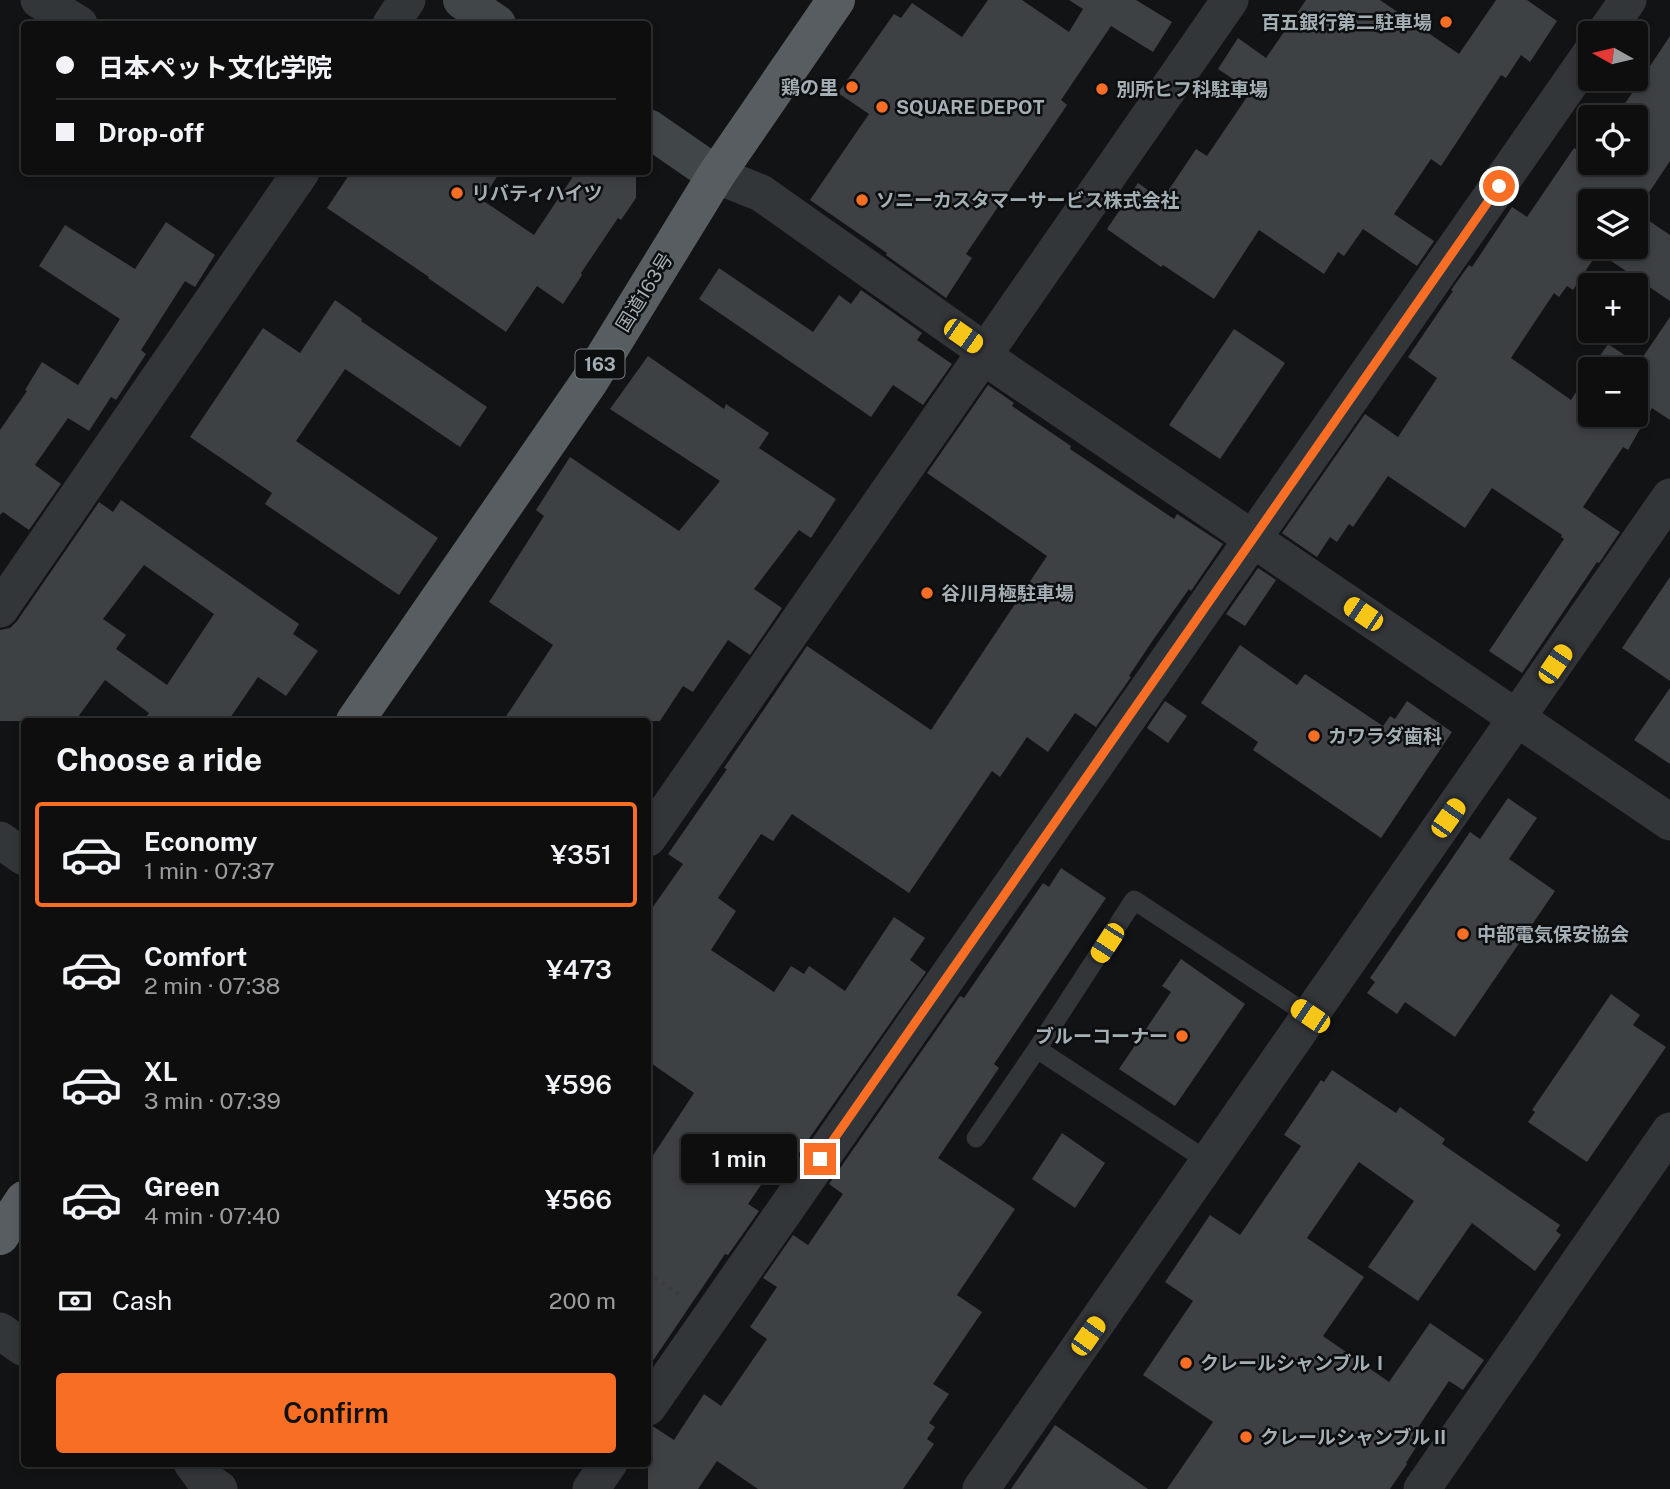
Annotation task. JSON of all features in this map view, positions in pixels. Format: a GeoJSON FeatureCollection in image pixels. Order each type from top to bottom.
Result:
{"type":"FeatureCollection","features":[{"type":"Feature","properties":{"kind":"highway","name":"国道163号"},"geometry":{"type":"LineString","coordinates":[[357,718],[589,382],[716,175],[836,0]]}},
{"type":"Feature","properties":{"kind":"highway"},"geometry":{"type":"LineString","coordinates":[[0,1236],[21,1204]]}},
{"type":"Feature","properties":{"kind":"main road"},"geometry":{"type":"LineString","coordinates":[[462,0],[493,21]]}},
{"type":"Feature","properties":{"kind":"main road"},"geometry":{"type":"LineString","coordinates":[[651,130],[716,175]]}},
{"type":"Feature","properties":{"kind":"street"},"geometry":{"type":"LineString","coordinates":[[40,0],[74,21]]}},
{"type":"Feature","properties":{"kind":"street"},"geometry":{"type":"LineString","coordinates":[[393,21],[407,0]]}},
{"type":"Feature","properties":{"kind":"street"},"geometry":{"type":"LineString","coordinates":[[651,834],[1230,0]]}},
{"type":"Feature","properties":{"kind":"street"},"geometry":{"type":"LineString","coordinates":[[1613,21],[1628,0]]}},
{"type":"Feature","properties":{"kind":"street"},"geometry":{"type":"LineString","coordinates":[[651,1403],[1578,72]]}},
{"type":"Feature","properties":{"kind":"street"},"geometry":{"type":"LineString","coordinates":[[0,608],[299,175]]}},
{"type":"Feature","properties":{"kind":"street"},"geometry":{"type":"LineString","coordinates":[[716,175],[761,193],[986,352],[995,364],[1670,822]]}},
{"type":"Feature","properties":{"kind":"street"},"geometry":{"type":"LineString","coordinates":[[981,1489],[1670,497]]}},
{"type":"Feature","properties":{"kind":"street"},"geometry":{"type":"LineString","coordinates":[[0,840],[21,855]]}},
{"type":"Feature","properties":{"kind":"street"},"geometry":{"type":"LineString","coordinates":[[1422,1489],[1670,1131]]}},
{"type":"Feature","properties":{"kind":"street"},"geometry":{"type":"LineString","coordinates":[[0,1331],[21,1346]]}},
{"type":"Feature","properties":{"kind":"street"},"geometry":{"type":"LineString","coordinates":[[590,1489],[606,1467]]}},
{"type":"Feature","properties":{"kind":"lane"},"geometry":{"type":"LineString","coordinates":[[976,1138],[1134,900],[1310,1016]]}},
{"type":"Feature","properties":{"kind":"lane"},"geometry":{"type":"LineString","coordinates":[[1037,1049],[1209,1162]]}},
{"type":"Feature","properties":{"kind":"building"},"geometry":{"type":"Polygon","coordinates":[[[988,0],[1022,0],[1069,32],[1083,9],[1069,0],[1136,0],[1172,22],[1153,52],[1111,26],[1061,100],[1067,105],[966,254],[972,258],[946,298],[810,200],[869,114],[838,93],[894,14],[901,18],[912,3],[962,37],[988,0]]]}},
{"type":"Feature","properties":{"kind":"building"},"geometry":{"type":"Polygon","coordinates":[[[1306,0],[1380,0],[1459,54],[1496,0],[1527,0],[1557,21],[1530,62],[1521,55],[1506,78],[1501,75],[1441,166],[1431,159],[1394,214],[1434,241],[1417,266],[1363,229],[1344,256],[1338,252],[1324,274],[1259,230],[1214,299],[1163,265],[1161,267],[1107,229],[1138,183],[1162,200],[1196,149],[1207,156],[1251,91],[1218,69],[1238,38],[1266,58],[1306,0]]]}},
{"type":"Feature","properties":{"kind":"building"},"geometry":{"type":"Polygon","coordinates":[[[1670,36],[1670,161],[1648,194],[1648,189],[1578,189],[1578,259],[1593,259],[1584,273],[1578,273],[1578,282],[1573,290],[1567,286],[1559,297],[1554,293],[1511,358],[1571,400],[1578,389],[1578,427],[1641,427],[1628,450],[1623,447],[1583,507],[1620,532],[1522,673],[1489,651],[1564,539],[1562,535],[1492,488],[1465,528],[1388,476],[1353,527],[1349,524],[1337,542],[1330,537],[1317,557],[1282,533],[1365,414],[1398,437],[1437,378],[1408,357],[1453,291],[1451,290],[1469,265],[1472,267],[1512,207],[1527,217],[1574,148],[1578,150],[1578,175],[1648,175],[1648,105],[1624,105],[1633,91],[1648,91],[1648,69],[1670,36]]]}},
{"type":"Feature","properties":{"kind":"building"},"geometry":{"type":"Polygon","coordinates":[[[349,175],[498,175],[482,200],[534,235],[574,175],[636,175],[636,198],[621,220],[618,218],[563,304],[537,286],[506,332],[327,208],[349,175]]]}},
{"type":"Feature","properties":{"kind":"building"},"geometry":{"type":"Polygon","coordinates":[[[1648,220],[1670,235],[1670,301],[1648,286],[1648,273],[1629,273],[1608,259],[1648,259],[1648,220]]]}},
{"type":"Feature","properties":{"kind":"building"},"geometry":{"type":"Polygon","coordinates":[[[166,222],[215,255],[195,287],[185,281],[141,350],[146,354],[116,400],[111,397],[89,431],[68,418],[35,465],[61,484],[29,530],[3,512],[0,515],[0,430],[27,391],[25,390],[42,362],[78,385],[120,319],[39,266],[65,225],[135,269],[166,222]]]}},
{"type":"Feature","properties":{"kind":"building"},"geometry":{"type":"Polygon","coordinates":[[[719,268],[813,332],[839,295],[851,304],[861,290],[922,333],[917,340],[952,364],[923,405],[893,385],[871,417],[699,299],[719,268]]]}},
{"type":"Feature","properties":{"kind":"building"},"geometry":{"type":"Polygon","coordinates":[[[335,300],[362,319],[361,321],[487,407],[460,447],[345,369],[296,441],[438,538],[399,595],[265,504],[272,493],[190,437],[263,328],[300,353],[335,300]]]}},
{"type":"Feature","properties":{"kind":"building"},"geometry":{"type":"Polygon","coordinates":[[[1670,317],[1670,420],[1652,408],[1648,415],[1648,357],[1643,357],[1670,317]]]}},
{"type":"Feature","properties":{"kind":"building"},"geometry":{"type":"Polygon","coordinates":[[[1234,329],[1285,363],[1220,459],[1169,425],[1234,329]]]}},
{"type":"Feature","properties":{"kind":"building"},"geometry":{"type":"Polygon","coordinates":[[[1608,344],[1628,357],[1599,357],[1608,344]]]}},
{"type":"Feature","properties":{"kind":"building"},"geometry":{"type":"Polygon","coordinates":[[[648,356],[724,409],[726,404],[769,433],[759,448],[836,499],[811,538],[799,530],[754,589],[782,608],[750,655],[728,640],[693,692],[683,686],[660,721],[651,721],[651,718],[505,718],[553,645],[489,602],[544,516],[536,510],[570,457],[679,531],[720,481],[610,409],[648,356]]]}},
{"type":"Feature","properties":{"kind":"building"},"geometry":{"type":"Polygon","coordinates":[[[988,385],[1014,403],[1012,406],[1071,446],[1070,449],[1174,519],[1177,514],[1223,544],[1153,640],[1096,727],[1075,713],[1048,752],[1027,737],[1000,777],[992,771],[909,893],[792,814],[773,841],[761,834],[718,898],[736,911],[711,950],[774,992],[791,966],[804,974],[809,966],[845,991],[894,917],[925,938],[910,960],[926,972],[794,1160],[783,1153],[748,1204],[759,1211],[728,1255],[725,1254],[651,1364],[651,1158],[694,1093],[651,1063],[651,910],[683,864],[668,854],[807,646],[931,730],[1047,556],[927,473],[988,385]]]}},
{"type":"Feature","properties":{"kind":"building"},"geometry":{"type":"Polygon","coordinates":[[[121,500],[299,624],[293,634],[318,651],[286,696],[258,677],[230,718],[145,718],[149,713],[105,680],[77,718],[21,718],[21,721],[0,721],[0,630],[10,628],[17,621],[99,502],[113,512],[121,500]],[[144,565],[103,619],[126,635],[116,649],[167,685],[214,614],[144,565]]]}},
{"type":"Feature","properties":{"kind":"building"},"geometry":{"type":"Polygon","coordinates":[[[1258,568],[1276,580],[1245,626],[1226,614],[1258,568]]]}},
{"type":"Feature","properties":{"kind":"building"},"geometry":{"type":"Polygon","coordinates":[[[1670,577],[1670,681],[1622,648],[1670,577]]]}},
{"type":"Feature","properties":{"kind":"building"},"geometry":{"type":"Polygon","coordinates":[[[1240,645],[1297,685],[1305,674],[1383,726],[1390,716],[1395,719],[1407,701],[1452,732],[1381,838],[1253,750],[1258,742],[1201,703],[1240,645]]]}},
{"type":"Feature","properties":{"kind":"building"},"geometry":{"type":"Polygon","coordinates":[[[1670,688],[1670,764],[1634,740],[1670,688]]]}},
{"type":"Feature","properties":{"kind":"building"},"geometry":{"type":"Polygon","coordinates":[[[1165,701],[1187,716],[1168,743],[1147,728],[1165,701]]]}},
{"type":"Feature","properties":{"kind":"building","name":"中部電気保安協会"},"geometry":{"type":"Polygon","coordinates":[[[1508,798],[1537,818],[1509,859],[1555,891],[1455,1037],[1405,1002],[1397,1014],[1367,993],[1375,982],[1370,978],[1470,832],[1480,839],[1508,798]]]}},
{"type":"Feature","properties":{"kind":"building"},"geometry":{"type":"Polygon","coordinates":[[[1061,868],[1106,898],[994,1064],[999,1068],[938,1158],[1015,1209],[957,1295],[982,1312],[933,1384],[949,1394],[929,1423],[935,1427],[927,1439],[934,1444],[903,1489],[758,1489],[717,1461],[698,1489],[648,1489],[651,1428],[674,1440],[704,1394],[721,1406],[767,1339],[750,1327],[777,1287],[763,1278],[793,1235],[808,1245],[843,1194],[829,1184],[960,996],[964,998],[1043,883],[1049,887],[1061,868]]]}},
{"type":"Feature","properties":{"kind":"building","name":"ブルーコーナー"},"geometry":{"type":"Polygon","coordinates":[[[1181,959],[1245,1004],[1175,1106],[1119,1069],[1171,992],[1162,986],[1181,959]]]}},
{"type":"Feature","properties":{"kind":"building"},"geometry":{"type":"Polygon","coordinates":[[[1611,994],[1640,1015],[1633,1025],[1666,1047],[1587,1162],[1528,1122],[1535,1112],[1532,1110],[1611,994]]]}},
{"type":"Feature","properties":{"kind":"building"},"geometry":{"type":"Polygon","coordinates":[[[1332,1070],[1396,1113],[1400,1107],[1445,1139],[1442,1144],[1560,1225],[1556,1231],[1561,1235],[1535,1271],[1472,1223],[1418,1301],[1368,1267],[1414,1201],[1359,1162],[1307,1238],[1364,1277],[1323,1336],[1389,1382],[1430,1323],[1484,1360],[1463,1390],[1449,1381],[1411,1438],[1418,1444],[1390,1489],[1167,1489],[1213,1422],[1143,1375],[1193,1301],[1165,1282],[1210,1215],[1240,1235],[1301,1146],[1284,1135],[1321,1080],[1324,1082],[1332,1070]]]}},
{"type":"Feature","properties":{"kind":"building"},"geometry":{"type":"Polygon","coordinates":[[[1062,1133],[1105,1163],[1075,1208],[1032,1179],[1062,1133]]]}},
{"type":"Feature","properties":{"kind":"building"},"geometry":{"type":"Polygon","coordinates":[[[1055,1425],[1148,1489],[1011,1489],[1055,1425]]]}},
{"type":"Feature","properties":{"kind":"place","name":"百五銀行第二駐車場"},"geometry":{"type":"Point","coordinates":[1446,22]}},
{"type":"Feature","properties":{"kind":"place","name":"鶏の里"},"geometry":{"type":"Point","coordinates":[852,87]}},
{"type":"Feature","properties":{"kind":"place","name":"別所ヒフ科駐車場"},"geometry":{"type":"Point","coordinates":[1102,89]}},
{"type":"Feature","properties":{"kind":"place","name":"SQUARE DEPOT"},"geometry":{"type":"Point","coordinates":[882,107]}},
{"type":"Feature","properties":{"kind":"place","name":"リバティハイツ"},"geometry":{"type":"Point","coordinates":[457,193]}},
{"type":"Feature","properties":{"kind":"place","name":"ソニーカスタマーサービス株式会社"},"geometry":{"type":"Point","coordinates":[862,200]}},
{"type":"Feature","properties":{"kind":"place","name":"谷川月極駐車場"},"geometry":{"type":"Point","coordinates":[927,593]}},
{"type":"Feature","properties":{"kind":"place","name":"カワラダ歯科"},"geometry":{"type":"Point","coordinates":[1314,736]}},
{"type":"Feature","properties":{"kind":"place","name":"中部電気保安協会"},"geometry":{"type":"Point","coordinates":[1463,934]}},
{"type":"Feature","properties":{"kind":"place","name":"ブルーコーナー"},"geometry":{"type":"Point","coordinates":[1182,1036]}},
{"type":"Feature","properties":{"kind":"place","name":"クレールシャンブルⅠ"},"geometry":{"type":"Point","coordinates":[1186,1363]}},
{"type":"Feature","properties":{"kind":"place","name":"クレールシャンブルⅡ"},"geometry":{"type":"Point","coordinates":[1246,1437]}},
{"type":"Feature","properties":{"kind":"route"},"geometry":{"type":"LineString","coordinates":[[820,1159],[1499,186]]}}]}
